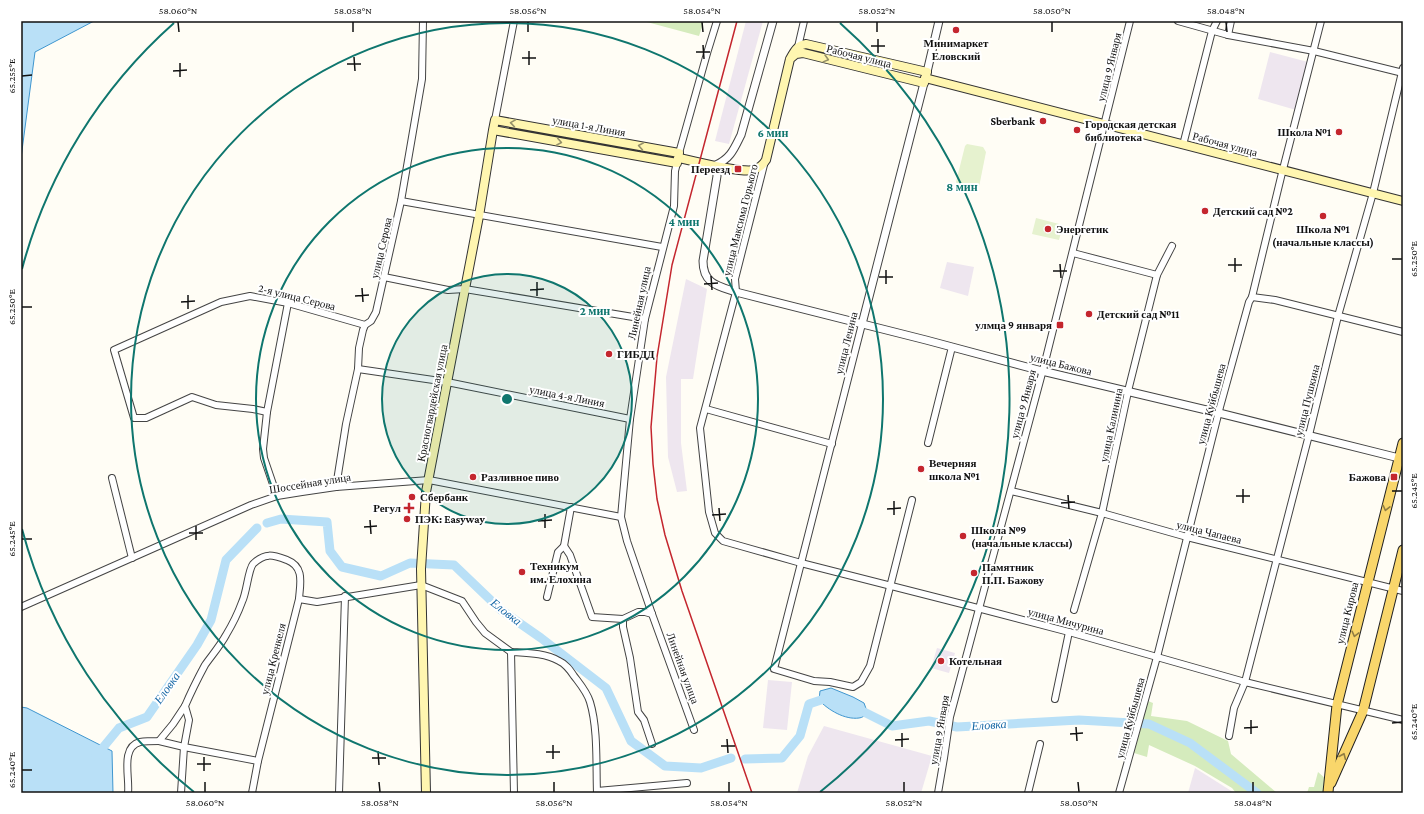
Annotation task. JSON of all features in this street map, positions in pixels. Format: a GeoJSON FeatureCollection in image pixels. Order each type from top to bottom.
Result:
{"type":"FeatureCollection","features":[{"type":"Feature","properties":{"kind":"main road","name":"Рабочая улица"},"geometry":{"type":"LineString","coordinates":[[798,47],[806,44],[925,78],[1403,201]]}},
{"type":"Feature","properties":{"kind":"main road","name":"улица Максима Горького"},"geometry":{"type":"LineString","coordinates":[[766,160],[790,59],[798,47]]}},
{"type":"Feature","properties":{"kind":"main road","name":"Рабочая улица"},"geometry":{"type":"LineString","coordinates":[[790,59],[796,54],[803,53],[925,78]]}},
{"type":"Feature","properties":{"kind":"main road","name":"Красногвардейская улица"},"geometry":{"type":"LineString","coordinates":[[426,793],[421,557],[426,492],[479,216],[495,120]]}},
{"type":"Feature","properties":{"kind":"main road","name":"улица 1-я Линия"},"geometry":{"type":"LineString","coordinates":[[495,120],[678,158],[748,170],[759,167],[766,160]]}},
{"type":"Feature","properties":{"kind":"main road","name":"улица 1-я Линия"},"geometry":{"type":"LineString","coordinates":[[493,130],[678,158]]}},
{"type":"Feature","properties":{"kind":"main road","name":"улица Кирова"},"geometry":{"type":"LineString","coordinates":[[1328,792],[1337,705],[1367,582],[1401,458],[1403,443]]}},
{"type":"Feature","properties":{"kind":"main road","name":"улица Кирова"},"geometry":{"type":"LineString","coordinates":[[1328,792],[1363,711],[1403,550]]}},
{"type":"Feature","properties":{"kind":"street","name":"улица Серова"},"geometry":{"type":"LineString","coordinates":[[336,487],[346,424],[358,369],[360,348],[365,325],[371,321],[376,312],[401,201],[422,79],[423,21]]}},
{"type":"Feature","properties":{"kind":"street","name":"Красногвардейская улица"},"geometry":{"type":"LineString","coordinates":[[495,120],[514,21]]}},
{"type":"Feature","properties":{"kind":"street","name":"Линейная улица"},"geometry":{"type":"LineString","coordinates":[[694,730],[652,614],[627,541],[621,517],[630,418],[645,319],[662,247],[674,206],[678,158],[717,21]]}},
{"type":"Feature","properties":{"kind":"street"},"geometry":{"type":"LineString","coordinates":[[716,165],[728,158],[741,135],[773,21]]}},
{"type":"Feature","properties":{"kind":"street","name":"улица Максима Горького"},"geometry":{"type":"LineString","coordinates":[[798,47],[804,21]]}},
{"type":"Feature","properties":{"kind":"street","name":"улица Ленина"},"geometry":{"type":"LineString","coordinates":[[891,586],[870,666],[861,682],[853,687],[830,682],[814,681],[774,669],[939,21]]}},
{"type":"Feature","properties":{"kind":"street","name":"улица 9 Января"},"geometry":{"type":"LineString","coordinates":[[938,793],[950,718],[1073,253],[1130,21]]}},
{"type":"Feature","properties":{"kind":"street"},"geometry":{"type":"LineString","coordinates":[[1178,21],[1228,35],[1314,51],[1403,71]]}},
{"type":"Feature","properties":{"kind":"street"},"geometry":{"type":"LineString","coordinates":[[1183,145],[1212,31],[1217,21]]}},
{"type":"Feature","properties":{"kind":"street"},"geometry":{"type":"LineString","coordinates":[[1228,35],[1232,21]]}},
{"type":"Feature","properties":{"kind":"street","name":"улица Куйбышева"},"geometry":{"type":"LineString","coordinates":[[1119,793],[1157,657],[1219,413],[1249,302],[1252,297],[1282,171],[1321,21]]}},
{"type":"Feature","properties":{"kind":"street","name":"улица Пушкина"},"geometry":{"type":"LineString","coordinates":[[1229,736],[1234,708],[1245,682],[1338,316],[1373,193],[1403,71]]}},
{"type":"Feature","properties":{"kind":"street","name":"улица Максима Горького"},"geometry":{"type":"LineString","coordinates":[[723,541],[715,533],[709,512],[700,428],[736,292],[735,279],[766,160]]}},
{"type":"Feature","properties":{"kind":"street","name":"улица Максима Горького"},"geometry":{"type":"LineString","coordinates":[[715,285],[710,282],[705,275],[703,261],[717,176],[716,165]]}},
{"type":"Feature","properties":{"kind":"street"},"geometry":{"type":"LineString","coordinates":[[401,201],[479,216],[662,247]]}},
{"type":"Feature","properties":{"kind":"street","name":"улица Калинина"},"geometry":{"type":"LineString","coordinates":[[1074,610],[1102,513],[1128,392],[1157,275],[1172,246]]}},
{"type":"Feature","properties":{"kind":"street"},"geometry":{"type":"LineString","coordinates":[[1073,253],[1157,275]]}},
{"type":"Feature","properties":{"kind":"street"},"geometry":{"type":"LineString","coordinates":[[384,277],[448,290],[465,289],[645,319]]}},
{"type":"Feature","properties":{"kind":"street","name":"улица Бажова"},"geometry":{"type":"LineString","coordinates":[[715,285],[736,292],[1042,371],[1401,458]]}},
{"type":"Feature","properties":{"kind":"street","name":"2-я улица Серова"},"geometry":{"type":"LineString","coordinates":[[267,412],[216,405],[192,396],[146,418],[134,418],[114,350],[221,302],[250,296],[288,303],[365,325]]}},
{"type":"Feature","properties":{"kind":"street"},"geometry":{"type":"LineString","coordinates":[[1252,297],[1276,300],[1403,332]]}},
{"type":"Feature","properties":{"kind":"street"},"geometry":{"type":"LineString","coordinates":[[277,496],[264,458],[264,449],[267,412],[288,303]]}},
{"type":"Feature","properties":{"kind":"street"},"geometry":{"type":"LineString","coordinates":[[928,443],[952,347]]}},
{"type":"Feature","properties":{"kind":"street","name":"улица 4-я Линия"},"geometry":{"type":"LineString","coordinates":[[358,369],[447,382],[630,418]]}},
{"type":"Feature","properties":{"kind":"street"},"geometry":{"type":"LineString","coordinates":[[706,409],[832,444]]}},
{"type":"Feature","properties":{"kind":"street"},"geometry":{"type":"LineString","coordinates":[[112,478],[132,558]]}},
{"type":"Feature","properties":{"kind":"street","name":"Шоссейная улица"},"geometry":{"type":"LineString","coordinates":[[21,607],[251,505],[277,496],[336,487],[429,480],[621,517]]}},
{"type":"Feature","properties":{"kind":"street","name":"улица Чапаева"},"geometry":{"type":"LineString","coordinates":[[1011,491],[1403,591]]}},
{"type":"Feature","properties":{"kind":"street"},"geometry":{"type":"LineString","coordinates":[[891,586],[912,500]]}},
{"type":"Feature","properties":{"kind":"street"},"geometry":{"type":"LineString","coordinates":[[547,597],[558,552],[564,546],[571,507]]}},
{"type":"Feature","properties":{"kind":"street","name":"улица Мичурина"},"geometry":{"type":"LineString","coordinates":[[723,541],[801,563],[1069,632],[1245,682],[1403,720]]}},
{"type":"Feature","properties":{"kind":"street"},"geometry":{"type":"LineString","coordinates":[[564,546],[570,555],[592,617],[623,619],[638,612],[652,614]]}},
{"type":"Feature","properties":{"kind":"street","name":"улица Кренкеля"},"geometry":{"type":"LineString","coordinates":[[184,706],[206,664],[226,635],[243,601],[248,586],[249,570],[253,564],[263,557],[272,555],[296,565],[300,576],[299,599],[258,761],[252,793]]}},
{"type":"Feature","properties":{"kind":"street"},"geometry":{"type":"LineString","coordinates":[[299,599],[317,602],[345,596],[421,585],[462,601],[485,633],[512,652],[548,656],[560,661],[569,668],[584,688],[590,701],[595,724],[596,792],[687,783]]}},
{"type":"Feature","properties":{"kind":"street"},"geometry":{"type":"LineString","coordinates":[[339,793],[345,596]]}},
{"type":"Feature","properties":{"kind":"street"},"geometry":{"type":"LineString","coordinates":[[623,619],[623,627],[638,712],[644,720],[652,744]]}},
{"type":"Feature","properties":{"kind":"street"},"geometry":{"type":"LineString","coordinates":[[1055,699],[1069,632]]}},
{"type":"Feature","properties":{"kind":"street"},"geometry":{"type":"LineString","coordinates":[[512,652],[514,793]]}},
{"type":"Feature","properties":{"kind":"street"},"geometry":{"type":"LineString","coordinates":[[159,741],[173,724],[184,706]]}},
{"type":"Feature","properties":{"kind":"street"},"geometry":{"type":"LineString","coordinates":[[181,793],[184,747],[189,720],[184,706]]}},
{"type":"Feature","properties":{"kind":"street"},"geometry":{"type":"LineString","coordinates":[[128,793],[127,757],[130,748],[138,742],[159,741],[258,761]]}},
{"type":"Feature","properties":{"kind":"street"},"geometry":{"type":"LineString","coordinates":[[1028,793],[1040,744]]}},
{"type":"Feature","properties":{"kind":"shaded area"},"geometry":{"type":"Polygon","coordinates":[[[746,21],[763,21],[729,144],[715,141],[746,21]]]}},
{"type":"Feature","properties":{"kind":"shaded area"},"geometry":{"type":"Polygon","coordinates":[[[1270,52],[1308,62],[1296,110],[1258,99],[1270,52]]]}},
{"type":"Feature","properties":{"kind":"shaded area"},"geometry":{"type":"Polygon","coordinates":[[[947,262],[974,267],[968,296],[940,288],[947,262]]]}},
{"type":"Feature","properties":{"kind":"shaded area"},"geometry":{"type":"Polygon","coordinates":[[[686,279],[707,289],[693,379],[681,379],[681,443],[687,491],[677,492],[668,457],[666,377],[686,279]]]}},
{"type":"Feature","properties":{"kind":"shaded area"},"geometry":{"type":"Polygon","coordinates":[[[937,648],[955,653],[949,673],[931,668],[937,648]]]}},
{"type":"Feature","properties":{"kind":"shaded area"},"geometry":{"type":"Polygon","coordinates":[[[768,680],[792,682],[787,730],[763,728],[768,680]]]}},
{"type":"Feature","properties":{"kind":"shaded area"},"geometry":{"type":"Polygon","coordinates":[[[824,726],[932,756],[921,793],[797,793],[808,756],[824,726]]]}},
{"type":"Feature","properties":{"kind":"shaded area"},"geometry":{"type":"Polygon","coordinates":[[[1195,768],[1233,792],[1234,793],[1188,793],[1195,768]]]}},
{"type":"Feature","properties":{"kind":"green space"},"geometry":{"type":"Polygon","coordinates":[[[643,21],[704,21],[699,36],[643,21]]]}},
{"type":"Feature","properties":{"kind":"green space"},"geometry":{"type":"Polygon","coordinates":[[[967,144],[983,147],[986,152],[979,187],[973,190],[958,186],[956,182],[965,146],[967,144]]]}},
{"type":"Feature","properties":{"kind":"green space","name":"Энергетик"},"geometry":{"type":"Polygon","coordinates":[[[1036,218],[1063,225],[1059,240],[1032,234],[1036,218]]]}},
{"type":"Feature","properties":{"kind":"green space"},"geometry":{"type":"Polygon","coordinates":[[[1148,701],[1153,703],[1151,716],[1187,721],[1228,741],[1231,754],[1277,793],[1236,793],[1232,788],[1195,766],[1149,745],[1147,757],[1134,753],[1148,701]]]}},
{"type":"Feature","properties":{"kind":"green space"},"geometry":{"type":"Polygon","coordinates":[[[1318,772],[1326,779],[1323,793],[1307,793],[1309,787],[1314,787],[1318,772]]]}},
{"type":"Feature","properties":{"kind":"water"},"geometry":{"type":"Polygon","coordinates":[[[21,21],[94,21],[35,52],[21,158],[21,21]]]}},
{"type":"Feature","properties":{"kind":"water"},"geometry":{"type":"Polygon","coordinates":[[[831,688],[864,703],[868,714],[860,718],[848,717],[837,714],[827,707],[819,700],[820,691],[831,688]]]}},
{"type":"Feature","properties":{"kind":"water"},"geometry":{"type":"Polygon","coordinates":[[[21,707],[27,708],[112,751],[113,793],[21,793],[21,707]]]}},
{"type":"Feature","properties":{"kind":"waterway","name":"Еловка"},"geometry":{"type":"LineString","coordinates":[[267,523],[281,519],[327,522],[330,551],[342,567],[381,576],[410,563],[454,565],[501,610],[541,638],[606,688],[631,741],[665,766],[701,768],[731,758]]}},
{"type":"Feature","properties":{"kind":"waterway","name":"Еловка"},"geometry":{"type":"LineString","coordinates":[[96,756],[119,728],[147,717],[197,645],[211,620],[226,560],[257,528]]}},
{"type":"Feature","properties":{"kind":"waterway","name":"Еловка"},"geometry":{"type":"LineString","coordinates":[[745,759],[782,758],[800,736],[809,704],[830,697]]}},
{"type":"Feature","properties":{"kind":"waterway","name":"Еловка"},"geometry":{"type":"LineString","coordinates":[[858,709],[892,726],[929,721],[957,727],[1079,720],[1149,724],[1190,743],[1257,793]]}},
{"type":"Feature","properties":{"kind":"railway"},"geometry":{"type":"LineString","coordinates":[[737,21],[672,265],[657,357],[651,427],[657,499],[665,535],[682,591],[752,793]]}},
{"type":"Feature","properties":{"kind":"place","name":"Минимаркет Еловский"},"geometry":{"type":"Point","coordinates":[956,30]}},
{"type":"Feature","properties":{"kind":"place","name":"Sberbank"},"geometry":{"type":"Point","coordinates":[1043,121]}},
{"type":"Feature","properties":{"kind":"place","name":"Городская детская библиотека"},"geometry":{"type":"Point","coordinates":[1077,130]}},
{"type":"Feature","properties":{"kind":"place","name":"Школа №1"},"geometry":{"type":"Point","coordinates":[1339,132]}},
{"type":"Feature","properties":{"kind":"place","name":"Переезд"},"geometry":{"type":"Point","coordinates":[738,169]}},
{"type":"Feature","properties":{"kind":"place","name":"Детский сад №2"},"geometry":{"type":"Point","coordinates":[1205,211]}},
{"type":"Feature","properties":{"kind":"place","name":"Школа №1 (начальные классы)"},"geometry":{"type":"Point","coordinates":[1323,216]}},
{"type":"Feature","properties":{"kind":"place","name":"Энергетик"},"geometry":{"type":"Point","coordinates":[1048,229]}},
{"type":"Feature","properties":{"kind":"place","name":"Детский сад №11"},"geometry":{"type":"Point","coordinates":[1089,314]}},
{"type":"Feature","properties":{"kind":"place","name":"улмца 9 января"},"geometry":{"type":"Point","coordinates":[1060,325]}},
{"type":"Feature","properties":{"kind":"place","name":"ГИБДД"},"geometry":{"type":"Point","coordinates":[609,354]}},
{"type":"Feature","properties":{"kind":"place","name":"Вечерняя школа №1"},"geometry":{"type":"Point","coordinates":[921,469]}},
{"type":"Feature","properties":{"kind":"place","name":"Разливное пиво"},"geometry":{"type":"Point","coordinates":[473,477]}},
{"type":"Feature","properties":{"kind":"place","name":"Бажова"},"geometry":{"type":"Point","coordinates":[1394,477]}},
{"type":"Feature","properties":{"kind":"place","name":"Сбербанк"},"geometry":{"type":"Point","coordinates":[412,497]}},
{"type":"Feature","properties":{"kind":"place","name":"Регул"},"geometry":{"type":"Point","coordinates":[409,508]}},
{"type":"Feature","properties":{"kind":"place","name":"ПЭК: Easyway"},"geometry":{"type":"Point","coordinates":[407,519]}},
{"type":"Feature","properties":{"kind":"place","name":"Школа №9 (начальные классы)"},"geometry":{"type":"Point","coordinates":[963,536]}},
{"type":"Feature","properties":{"kind":"place","name":"Техникум им. Елохина"},"geometry":{"type":"Point","coordinates":[522,572]}},
{"type":"Feature","properties":{"kind":"place","name":"Памятник П.П. Бажову"},"geometry":{"type":"Point","coordinates":[974,573]}},
{"type":"Feature","properties":{"kind":"place","name":"Котельная"},"geometry":{"type":"Point","coordinates":[941,661]}}]}
